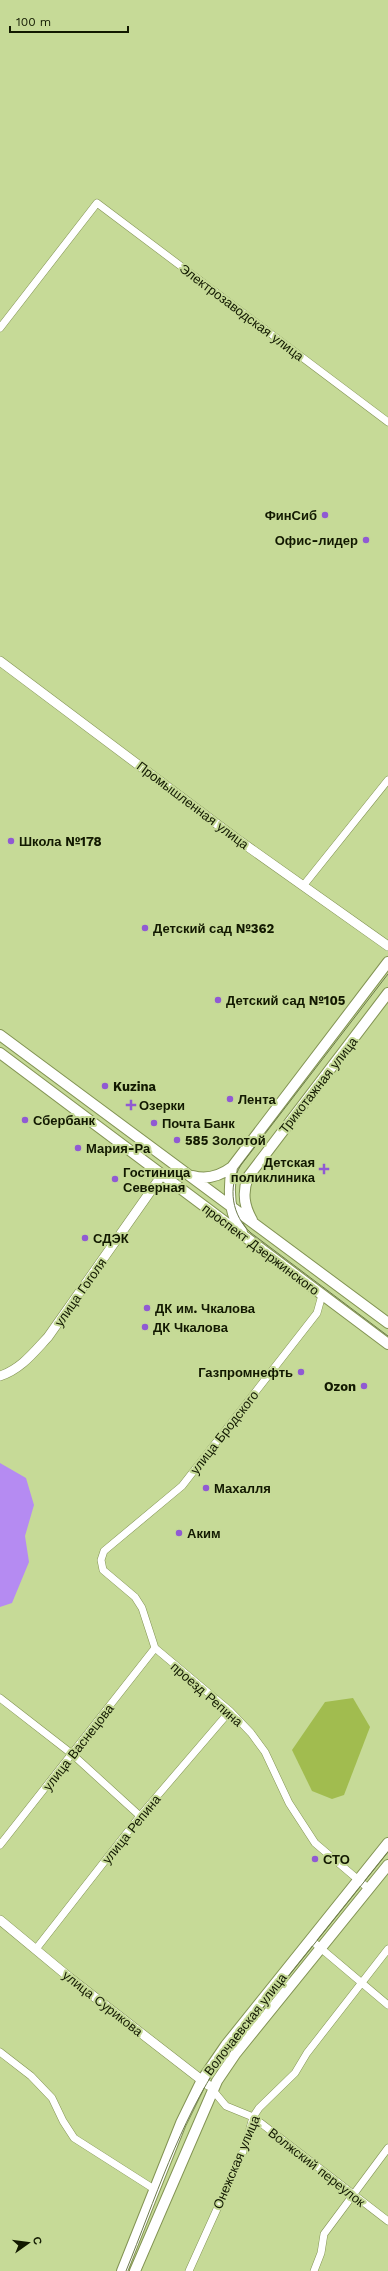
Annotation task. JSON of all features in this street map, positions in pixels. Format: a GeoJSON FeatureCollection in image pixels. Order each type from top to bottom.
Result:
{"type":"FeatureCollection","features":[{"type":"Feature","properties":{"kind":"main road","name":"Трикотажная улица"},"geometry":{"type":"LineString","coordinates":[[232,1167],[388,962]]}},
{"type":"Feature","properties":{"kind":"main road","name":"Трикотажная улица"},"geometry":{"type":"LineString","coordinates":[[248,1177],[388,993]]}},
{"type":"Feature","properties":{"kind":"main road","name":"проспект Дзержинского"},"geometry":{"type":"LineString","coordinates":[[0,1035],[388,1323]]}},
{"type":"Feature","properties":{"kind":"main road","name":"проспект Дзержинского"},"geometry":{"type":"LineString","coordinates":[[0,1053],[388,1344]]}},
{"type":"Feature","properties":{"kind":"main road"},"geometry":{"type":"LineString","coordinates":[[187,1174],[202,1179],[218,1176],[232,1167]]}},
{"type":"Feature","properties":{"kind":"main road"},"geometry":{"type":"LineString","coordinates":[[232,1167],[229,1189],[230,1206],[233,1218],[246,1238]]}},
{"type":"Feature","properties":{"kind":"main road"},"geometry":{"type":"LineString","coordinates":[[180,1188],[213,1192],[229,1189],[248,1177]]}},
{"type":"Feature","properties":{"kind":"main road"},"geometry":{"type":"LineString","coordinates":[[248,1177],[245,1185],[244,1200],[253,1222]]}},
{"type":"Feature","properties":{"kind":"main road","name":"Волочаевская улица"},"geometry":{"type":"LineString","coordinates":[[135,2271],[208,2085],[226,2045],[388,1843]]}},
{"type":"Feature","properties":{"kind":"main road","name":"Волочаевская улица"},"geometry":{"type":"LineString","coordinates":[[122,2271],[181,2123],[208,2085],[388,1866]]}},
{"type":"Feature","properties":{"kind":"street","name":"Электрозаводская улица"},"geometry":{"type":"LineString","coordinates":[[0,328],[97,203],[388,422]]}},
{"type":"Feature","properties":{"kind":"street","name":"Промышленная улица"},"geometry":{"type":"LineString","coordinates":[[0,661],[303,886],[388,946]]}},
{"type":"Feature","properties":{"kind":"street"},"geometry":{"type":"LineString","coordinates":[[303,886],[388,780]]}},
{"type":"Feature","properties":{"kind":"street","name":"улица Гоголя"},"geometry":{"type":"LineString","coordinates":[[0,1376],[10,1373],[26,1362],[48,1337],[162,1175]]}},
{"type":"Feature","properties":{"kind":"street","name":"улица Бродского"},"geometry":{"type":"LineString","coordinates":[[155,1648],[142,1608],[136,1597],[103,1570],[101,1560],[104,1551],[182,1486],[317,1313],[322,1295]]}},
{"type":"Feature","properties":{"kind":"street","name":"проезд Репина"},"geometry":{"type":"LineString","coordinates":[[155,1648],[230,1711],[251,1733],[265,1752],[289,1803],[316,1843],[369,1889]]}},
{"type":"Feature","properties":{"kind":"street","name":"улица Васнецова"},"geometry":{"type":"LineString","coordinates":[[0,1845],[155,1648]]}},
{"type":"Feature","properties":{"kind":"street"},"geometry":{"type":"LineString","coordinates":[[0,1698],[72,1754],[140,1816]]}},
{"type":"Feature","properties":{"kind":"street","name":"улица Репина"},"geometry":{"type":"LineString","coordinates":[[36,1949],[140,1816],[230,1711]]}},
{"type":"Feature","properties":{"kind":"street","name":"улица Сурикова"},"geometry":{"type":"LineString","coordinates":[[0,1920],[208,2085]]}},
{"type":"Feature","properties":{"kind":"street"},"geometry":{"type":"LineString","coordinates":[[310,1940],[321,1947],[388,2005]]}},
{"type":"Feature","properties":{"kind":"street","name":"Онежская улица"},"geometry":{"type":"LineString","coordinates":[[189,2271],[245,2147],[253,2117],[295,2073],[307,2053],[388,1949]]}},
{"type":"Feature","properties":{"kind":"street"},"geometry":{"type":"LineString","coordinates":[[0,2052],[31,2076],[52,2098],[62,2121],[74,2138],[154,2189]]}},
{"type":"Feature","properties":{"kind":"street","name":"Волжский переулок"},"geometry":{"type":"LineString","coordinates":[[208,2085],[226,2106],[253,2117],[352,2195],[388,2221]]}},
{"type":"Feature","properties":{"kind":"street"},"geometry":{"type":"LineString","coordinates":[[314,2271],[321,2253],[324,2234],[388,2148]]}},
{"type":"Feature","properties":{"kind":"green space"},"geometry":{"type":"Polygon","coordinates":[[[353,1698],[370,1727],[344,1795],[332,1799],[312,1791],[292,1750],[325,1702],[353,1698]]]}},
{"type":"Feature","properties":{"kind":"shaded area"},"geometry":{"type":"Polygon","coordinates":[[[0,1463],[26,1478],[34,1505],[25,1536],[29,1562],[12,1603],[0,1607],[0,1463]]]}},
{"type":"Feature","properties":{"kind":"tram line"},"geometry":{"type":"LineString","coordinates":[[388,974],[241,1165],[234,1183],[233,1192],[239,1218],[251,1233],[388,1336]]}},
{"type":"Feature","properties":{"kind":"tram line"},"geometry":{"type":"LineString","coordinates":[[126,2271],[180,2135],[222,2059],[388,1852]]}},
{"type":"Feature","properties":{"kind":"place","name":"ФинСиб"},"geometry":{"type":"Point","coordinates":[325,515]}},
{"type":"Feature","properties":{"kind":"place","name":"Офис-лидер"},"geometry":{"type":"Point","coordinates":[366,540]}},
{"type":"Feature","properties":{"kind":"place","name":"Школа №178"},"geometry":{"type":"Point","coordinates":[11,841]}},
{"type":"Feature","properties":{"kind":"place","name":"Детский сад №362"},"geometry":{"type":"Point","coordinates":[145,928]}},
{"type":"Feature","properties":{"kind":"place","name":"Детский сад №105"},"geometry":{"type":"Point","coordinates":[218,1000]}},
{"type":"Feature","properties":{"kind":"place","name":"Kuzina"},"geometry":{"type":"Point","coordinates":[105,1086]}},
{"type":"Feature","properties":{"kind":"place","name":"Лента"},"geometry":{"type":"Point","coordinates":[230,1099]}},
{"type":"Feature","properties":{"kind":"place","name":"Озерки"},"geometry":{"type":"Point","coordinates":[131,1105]}},
{"type":"Feature","properties":{"kind":"place","name":"Сбербанк"},"geometry":{"type":"Point","coordinates":[25,1120]}},
{"type":"Feature","properties":{"kind":"place","name":"Почта Банк"},"geometry":{"type":"Point","coordinates":[154,1123]}},
{"type":"Feature","properties":{"kind":"place","name":"585 Золотой"},"geometry":{"type":"Point","coordinates":[177,1140]}},
{"type":"Feature","properties":{"kind":"place","name":"Мария-Ра"},"geometry":{"type":"Point","coordinates":[78,1148]}},
{"type":"Feature","properties":{"kind":"place","name":"Детская поликлиника"},"geometry":{"type":"Point","coordinates":[324,1169]}},
{"type":"Feature","properties":{"kind":"place","name":"Гостиница Северная"},"geometry":{"type":"Point","coordinates":[115,1179]}},
{"type":"Feature","properties":{"kind":"place","name":"СДЭК"},"geometry":{"type":"Point","coordinates":[85,1238]}},
{"type":"Feature","properties":{"kind":"place","name":"ДК им. Чкалова"},"geometry":{"type":"Point","coordinates":[147,1308]}},
{"type":"Feature","properties":{"kind":"place","name":"ДК Чкалова"},"geometry":{"type":"Point","coordinates":[145,1327]}},
{"type":"Feature","properties":{"kind":"place","name":"Газпромнефть"},"geometry":{"type":"Point","coordinates":[301,1372]}},
{"type":"Feature","properties":{"kind":"place","name":"Ozon"},"geometry":{"type":"Point","coordinates":[364,1386]}},
{"type":"Feature","properties":{"kind":"place","name":"Махалля"},"geometry":{"type":"Point","coordinates":[206,1488]}},
{"type":"Feature","properties":{"kind":"place","name":"Аким"},"geometry":{"type":"Point","coordinates":[179,1533]}},
{"type":"Feature","properties":{"kind":"place","name":"СТО"},"geometry":{"type":"Point","coordinates":[315,1859]}}]}
